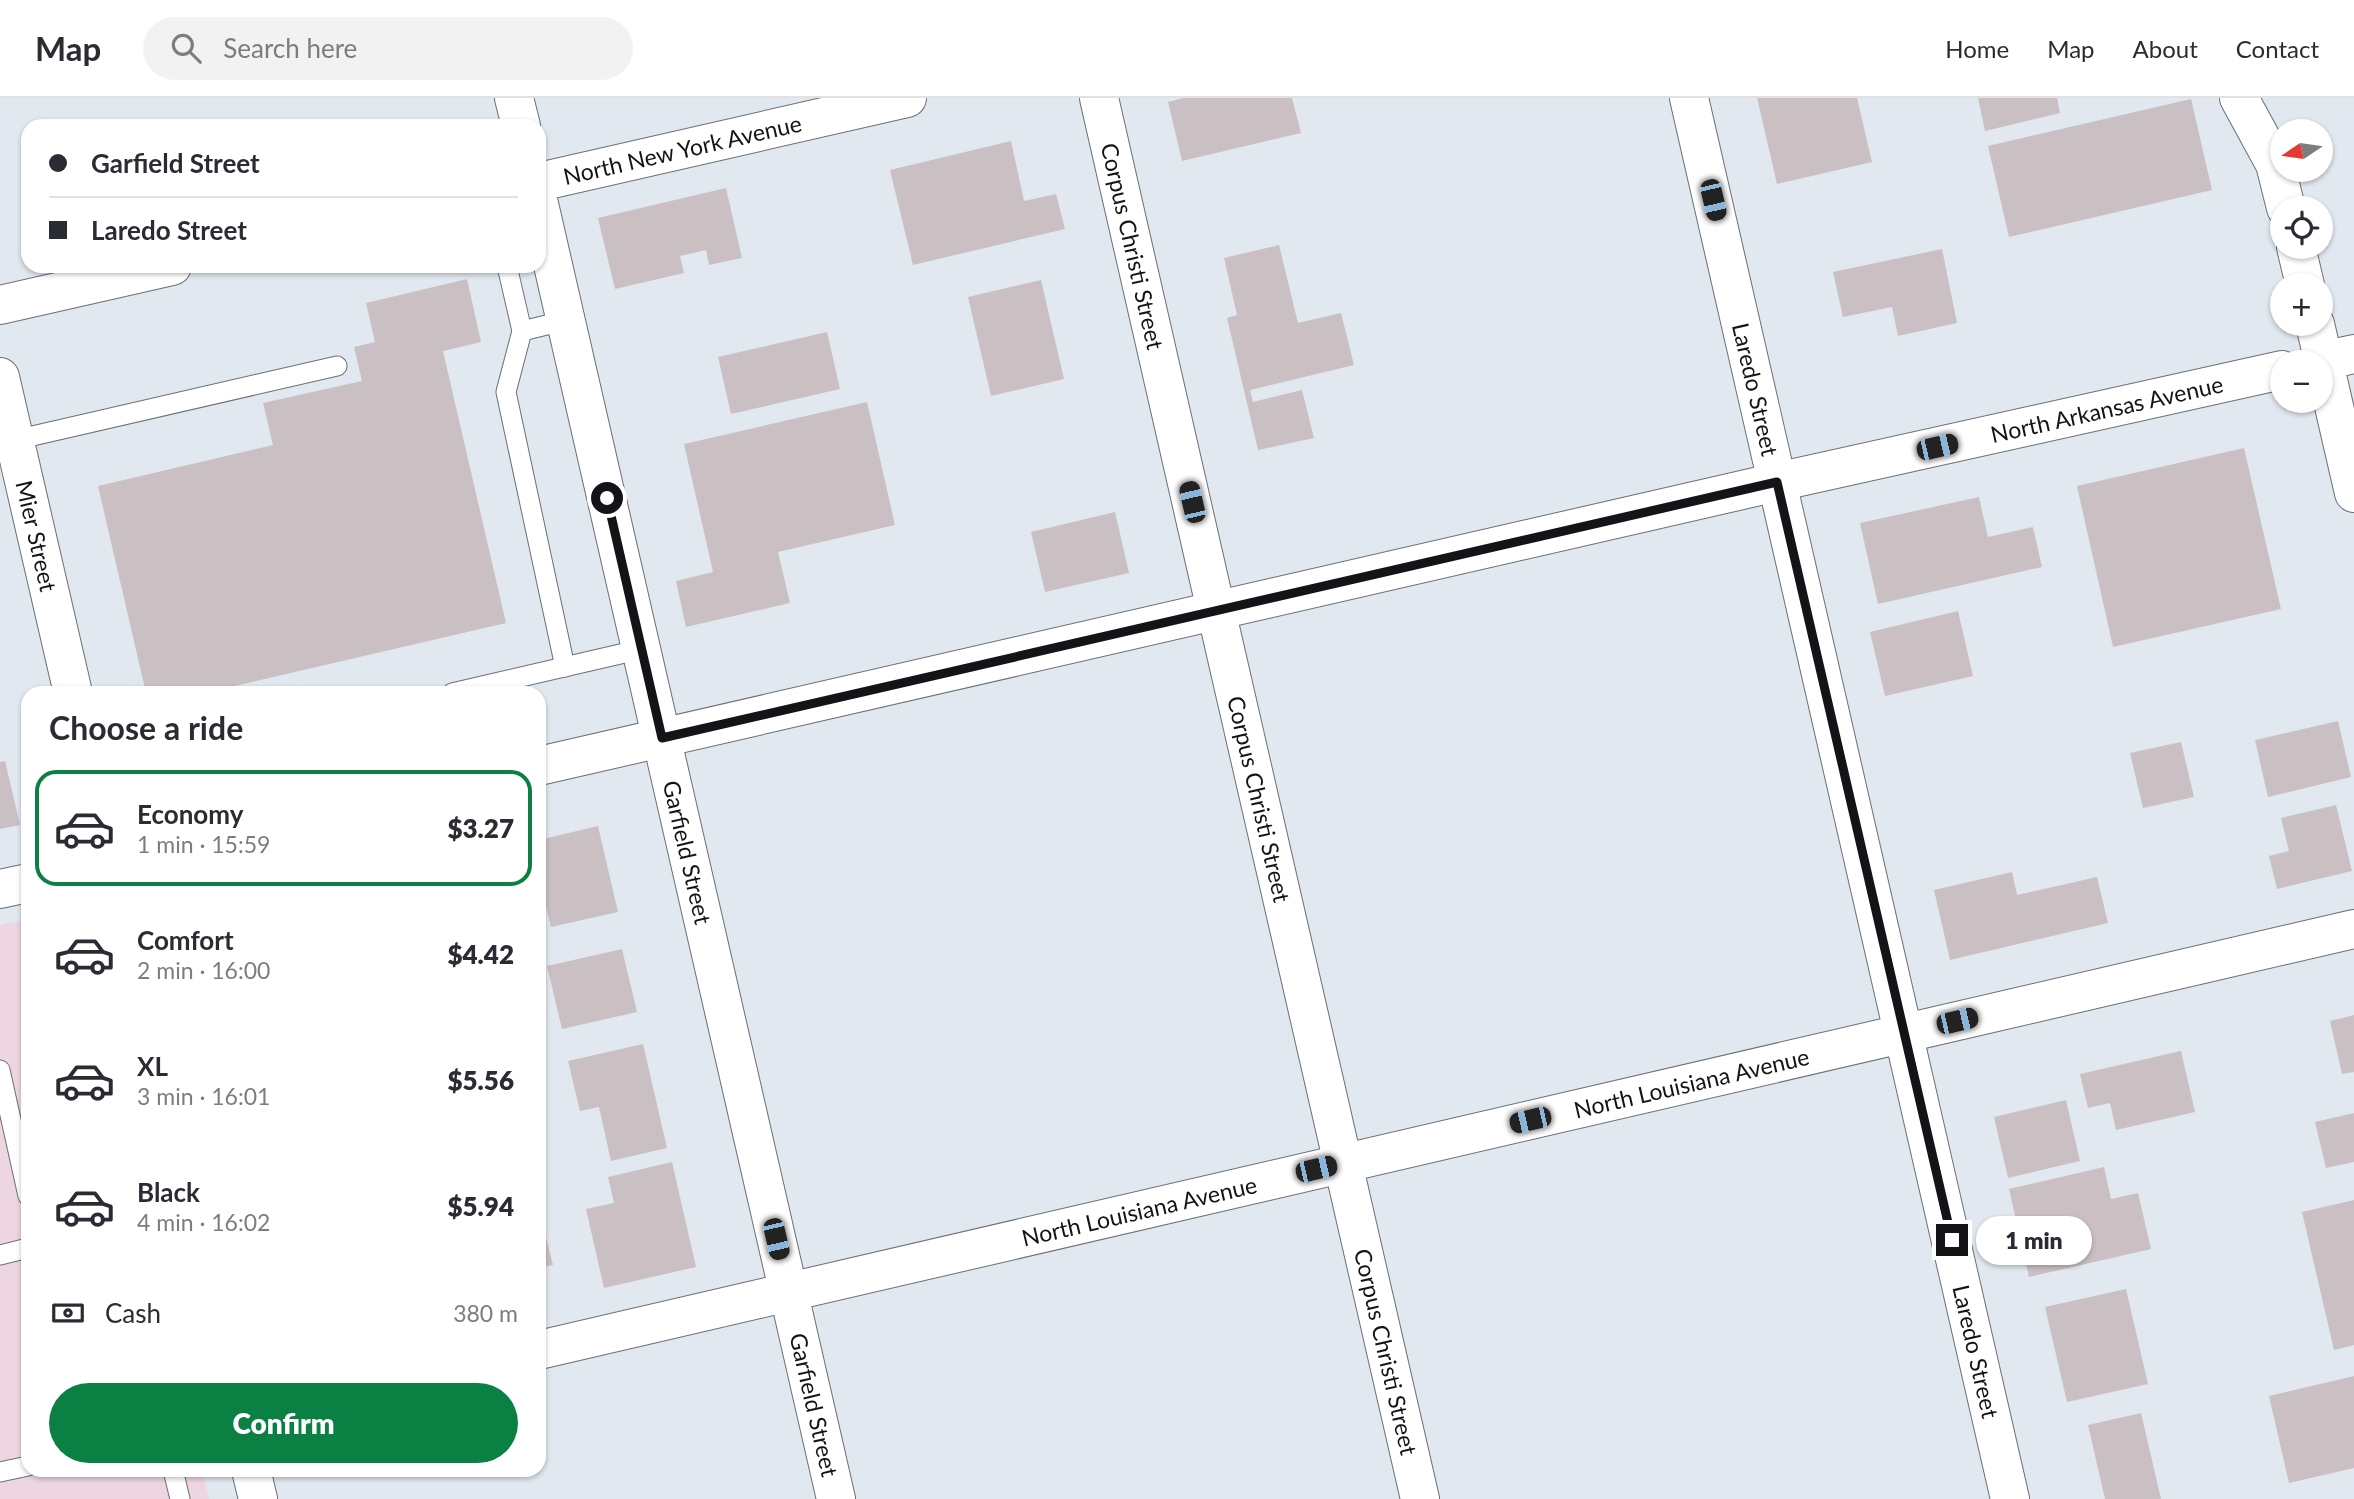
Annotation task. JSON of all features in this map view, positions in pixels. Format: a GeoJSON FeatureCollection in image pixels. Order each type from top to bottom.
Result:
{"type":"FeatureCollection","features":[{"type":"Feature","properties":{"kind":"street"},"geometry":{"type":"LineString","coordinates":[[514,98],[519,119]]}},
{"type":"Feature","properties":{"kind":"street","name":"North New York Avenue"},"geometry":{"type":"LineString","coordinates":[[546,180],[907,98]]}},
{"type":"Feature","properties":{"kind":"street","name":"Corpus Christi Street"},"geometry":{"type":"LineString","coordinates":[[1099,98],[1420,1499]]}},
{"type":"Feature","properties":{"kind":"street","name":"Laredo Street"},"geometry":{"type":"LineString","coordinates":[[1689,98],[2010,1499]]}},
{"type":"Feature","properties":{"kind":"street"},"geometry":{"type":"LineString","coordinates":[[2239,98],[2275,163],[2283,196]]}},
{"type":"Feature","properties":{"kind":"street","name":"Garfield Street"},"geometry":{"type":"LineString","coordinates":[[546,233],[836,1499]]}},
{"type":"Feature","properties":{"kind":"street"},"geometry":{"type":"LineString","coordinates":[[0,305],[142,273]]}},
{"type":"Feature","properties":{"kind":"street"},"geometry":{"type":"LineString","coordinates":[[2333,365],[2354,493]]}},
{"type":"Feature","properties":{"kind":"street","name":"North Arkansas Avenue"},"geometry":{"type":"LineString","coordinates":[[546,764],[1777,482],[2270,373]]}},
{"type":"Feature","properties":{"kind":"street","name":"Mier Street"},"geometry":{"type":"LineString","coordinates":[[0,377],[71,686]]}},
{"type":"Feature","properties":{"kind":"street"},"geometry":{"type":"LineString","coordinates":[[0,889],[21,884]]}},
{"type":"Feature","properties":{"kind":"street","name":"North Louisiana Avenue"},"geometry":{"type":"LineString","coordinates":[[546,1348],[2354,929]]}},
{"type":"Feature","properties":{"kind":"street"},"geometry":{"type":"LineString","coordinates":[[253,1477],[258,1499]]}},
{"type":"Feature","properties":{"kind":"lane"},"geometry":{"type":"LineString","coordinates":[[509,273],[522,331],[506,392],[565,667]]}},
{"type":"Feature","properties":{"kind":"lane"},"geometry":{"type":"LineString","coordinates":[[522,331],[567,320]]}},
{"type":"Feature","properties":{"kind":"lane"},"geometry":{"type":"LineString","coordinates":[[15,440],[337,366]]}},
{"type":"Feature","properties":{"kind":"lane"},"geometry":{"type":"LineString","coordinates":[[482,686],[642,649]]}},
{"type":"Feature","properties":{"kind":"lane"},"geometry":{"type":"LineString","coordinates":[[0,1070],[21,1164]]}},
{"type":"Feature","properties":{"kind":"lane"},"geometry":{"type":"LineString","coordinates":[[0,1255],[21,1250]]}},
{"type":"Feature","properties":{"kind":"lane"},"geometry":{"type":"LineString","coordinates":[[0,1472],[21,1468]]}},
{"type":"Feature","properties":{"kind":"lane"},"geometry":{"type":"LineString","coordinates":[[175,1477],[180,1499]]}},
{"type":"Feature","properties":{"kind":"shaded area"},"geometry":{"type":"Polygon","coordinates":[[[21,920],[21,1477],[204,1477],[209,1499],[0,1499],[0,925],[21,920]]]}},
{"type":"Feature","properties":{"kind":"building"},"geometry":{"type":"Polygon","coordinates":[[[1183,98],[1292,98],[1301,133],[1182,161],[1168,102],[1183,98]]]}},
{"type":"Feature","properties":{"kind":"building"},"geometry":{"type":"Polygon","coordinates":[[[1757,98],[1857,98],[1872,162],[1777,184],[1757,98]]]}},
{"type":"Feature","properties":{"kind":"building"},"geometry":{"type":"Polygon","coordinates":[[[1978,98],[2057,98],[2060,113],[1985,131],[1978,98]]]}},
{"type":"Feature","properties":{"kind":"building"},"geometry":{"type":"Polygon","coordinates":[[[2191,99],[2212,190],[2009,237],[1988,146],[2191,99]]]}},
{"type":"Feature","properties":{"kind":"building"},"geometry":{"type":"Polygon","coordinates":[[[1011,141],[1024,201],[1056,194],[1065,229],[913,265],[890,170],[1011,141]]]}},
{"type":"Feature","properties":{"kind":"building"},"geometry":{"type":"Polygon","coordinates":[[[726,188],[742,258],[709,265],[706,250],[680,256],[684,273],[615,289],[598,218],[726,188]]]}},
{"type":"Feature","properties":{"kind":"building"},"geometry":{"type":"Polygon","coordinates":[[[1279,245],[1298,323],[1341,313],[1354,365],[1250,390],[1253,402],[1302,390],[1314,438],[1258,450],[1227,318],[1237,315],[1224,258],[1279,245]]]}},
{"type":"Feature","properties":{"kind":"building"},"geometry":{"type":"Polygon","coordinates":[[[1942,249],[1957,323],[1898,336],[1892,307],[1843,317],[1833,272],[1942,249]]]}},
{"type":"Feature","properties":{"kind":"building"},"geometry":{"type":"Polygon","coordinates":[[[467,279],[481,342],[443,351],[506,623],[234,686],[144,686],[98,486],[273,445],[263,403],[362,381],[354,347],[375,342],[366,303],[467,279]]]}},
{"type":"Feature","properties":{"kind":"building"},"geometry":{"type":"Polygon","coordinates":[[[1041,280],[1064,379],[991,396],[968,297],[1041,280]]]}},
{"type":"Feature","properties":{"kind":"building"},"geometry":{"type":"Polygon","coordinates":[[[827,332],[840,389],[731,414],[718,357],[827,332]]]}},
{"type":"Feature","properties":{"kind":"building"},"geometry":{"type":"Polygon","coordinates":[[[867,402],[895,525],[778,552],[790,603],[686,627],[676,581],[713,572],[684,444],[867,402]]]}},
{"type":"Feature","properties":{"kind":"building"},"geometry":{"type":"Polygon","coordinates":[[[2244,448],[2281,609],[2113,647],[2077,486],[2244,448]]]}},
{"type":"Feature","properties":{"kind":"building"},"geometry":{"type":"Polygon","coordinates":[[[1979,497],[1988,537],[2033,527],[2042,567],[1878,604],[1860,523],[1979,497]]]}},
{"type":"Feature","properties":{"kind":"building"},"geometry":{"type":"Polygon","coordinates":[[[1115,512],[1129,573],[1045,592],[1031,532],[1115,512]]]}},
{"type":"Feature","properties":{"kind":"building"},"geometry":{"type":"Polygon","coordinates":[[[1958,611],[1973,676],[1885,696],[1870,632],[1958,611]]]}},
{"type":"Feature","properties":{"kind":"building"},"geometry":{"type":"Polygon","coordinates":[[[2338,721],[2351,777],[2268,797],[2255,740],[2338,721]]]}},
{"type":"Feature","properties":{"kind":"building"},"geometry":{"type":"Polygon","coordinates":[[[2181,742],[2194,797],[2143,808],[2130,753],[2181,742]]]}},
{"type":"Feature","properties":{"kind":"building"},"geometry":{"type":"Polygon","coordinates":[[[5,761],[20,825],[0,829],[0,762],[5,761]]]}},
{"type":"Feature","properties":{"kind":"building"},"geometry":{"type":"Polygon","coordinates":[[[2336,805],[2352,871],[2277,889],[2269,856],[2289,851],[2281,818],[2336,805]]]}},
{"type":"Feature","properties":{"kind":"building"},"geometry":{"type":"Polygon","coordinates":[[[598,826],[618,912],[551,927],[546,906],[546,838],[598,826]]]}},
{"type":"Feature","properties":{"kind":"building"},"geometry":{"type":"Polygon","coordinates":[[[2012,872],[2017,895],[2097,877],[2108,923],[1950,960],[1934,890],[2012,872]]]}},
{"type":"Feature","properties":{"kind":"building"},"geometry":{"type":"Polygon","coordinates":[[[622,949],[637,1012],[562,1029],[547,966],[622,949]]]}},
{"type":"Feature","properties":{"kind":"building"},"geometry":{"type":"Polygon","coordinates":[[[2354,1015],[2354,1072],[2342,1074],[2330,1021],[2354,1015]]]}},
{"type":"Feature","properties":{"kind":"building"},"geometry":{"type":"Polygon","coordinates":[[[643,1044],[667,1148],[611,1161],[599,1107],[580,1111],[568,1061],[643,1044]]]}},
{"type":"Feature","properties":{"kind":"building"},"geometry":{"type":"Polygon","coordinates":[[[2181,1051],[2195,1112],[2116,1130],[2110,1103],[2088,1108],[2080,1074],[2181,1051]]]}},
{"type":"Feature","properties":{"kind":"building"},"geometry":{"type":"Polygon","coordinates":[[[2066,1100],[2080,1161],[2008,1178],[1994,1117],[2066,1100]]]}},
{"type":"Feature","properties":{"kind":"building"},"geometry":{"type":"Polygon","coordinates":[[[2354,1113],[2354,1162],[2326,1168],[2315,1122],[2354,1113]]]}},
{"type":"Feature","properties":{"kind":"building"},"geometry":{"type":"Polygon","coordinates":[[[672,1162],[696,1267],[604,1288],[586,1209],[614,1203],[608,1177],[672,1162]]]}},
{"type":"Feature","properties":{"kind":"building"},"geometry":{"type":"Polygon","coordinates":[[[2104,1167],[2111,1199],[2138,1193],[2151,1249],[2029,1277],[2009,1189],[2104,1167]]]}},
{"type":"Feature","properties":{"kind":"building"},"geometry":{"type":"Polygon","coordinates":[[[2354,1200],[2354,1345],[2334,1350],[2302,1212],[2354,1200]]]}},
{"type":"Feature","properties":{"kind":"building"},"geometry":{"type":"Polygon","coordinates":[[[546,1238],[553,1265],[546,1266],[546,1238]]]}},
{"type":"Feature","properties":{"kind":"building"},"geometry":{"type":"Polygon","coordinates":[[[2126,1289],[2148,1384],[2067,1402],[2045,1307],[2126,1289]]]}},
{"type":"Feature","properties":{"kind":"building"},"geometry":{"type":"Polygon","coordinates":[[[2354,1376],[2354,1468],[2289,1483],[2269,1396],[2354,1376]]]}},
{"type":"Feature","properties":{"kind":"building"},"geometry":{"type":"Polygon","coordinates":[[[2141,1413],[2161,1499],[2105,1499],[2088,1425],[2141,1413]]]}},
{"type":"Feature","properties":{"kind":"route"},"geometry":{"type":"LineString","coordinates":[[607,498],[662,738],[1777,482],[1952,1240]]}}]}
